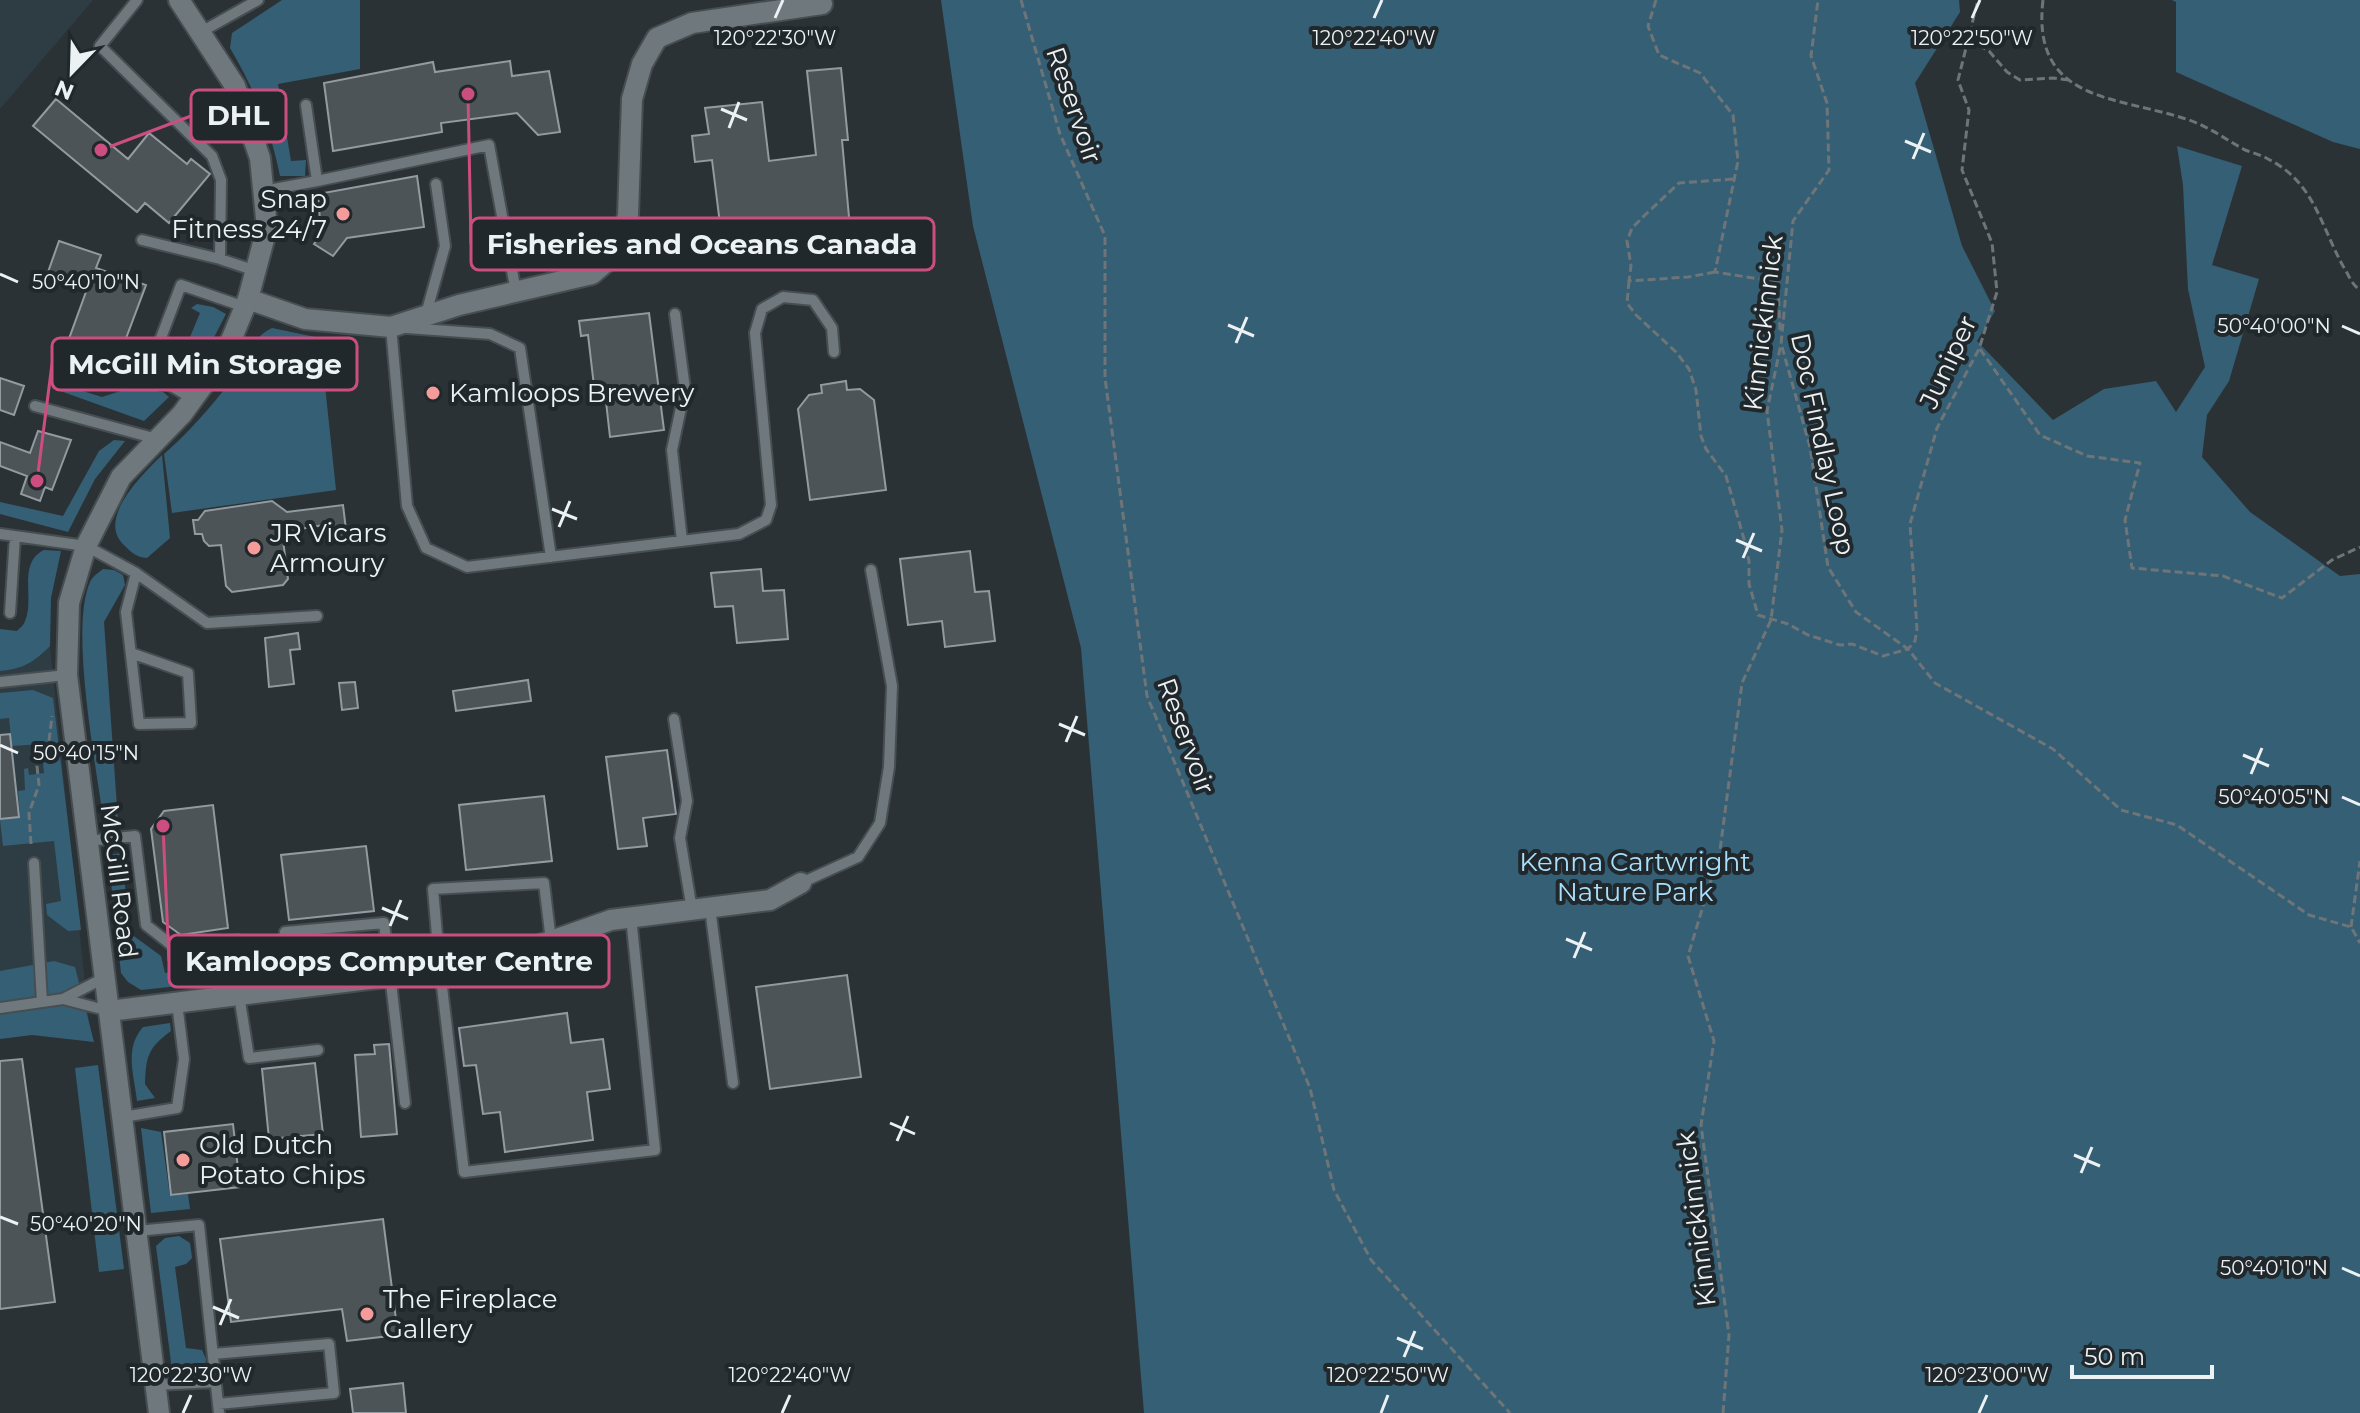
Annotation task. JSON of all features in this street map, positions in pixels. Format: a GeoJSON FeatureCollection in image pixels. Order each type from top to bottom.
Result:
{"type":"FeatureCollection","features":[{"type":"Feature","properties":{"kind":"street","name":"McGill Road"},"geometry":{"type":"LineString","coordinates":[[159,1413],[67,675],[69,603],[86,546],[121,477],[193,399],[225,355],[247,303],[267,228],[260,158],[235,86],[179,0]]}},
{"type":"Feature","properties":{"kind":"street"},"geometry":{"type":"LineString","coordinates":[[247,303],[305,319],[391,327],[592,274],[621,249],[628,215],[632,99],[642,64],[657,38],[692,23],[822,4]]}},
{"type":"Feature","properties":{"kind":"street"},"geometry":{"type":"LineString","coordinates":[[109,1011],[483,965],[611,920],[770,900],[801,883]]}},
{"type":"Feature","properties":{"kind":"lane"},"geometry":{"type":"LineString","coordinates":[[137,0],[100,46],[212,156],[221,180],[220,259]]}},
{"type":"Feature","properties":{"kind":"lane"},"geometry":{"type":"LineString","coordinates":[[201,32],[258,0]]}},
{"type":"Feature","properties":{"kind":"lane"},"geometry":{"type":"LineString","coordinates":[[306,105],[317,181]]}},
{"type":"Feature","properties":{"kind":"lane"},"geometry":{"type":"LineString","coordinates":[[263,191],[489,145],[516,292]]}},
{"type":"Feature","properties":{"kind":"lane"},"geometry":{"type":"LineString","coordinates":[[425,316],[445,246],[436,184]]}},
{"type":"Feature","properties":{"kind":"lane"},"geometry":{"type":"LineString","coordinates":[[142,240],[256,271]]}},
{"type":"Feature","properties":{"kind":"lane"},"geometry":{"type":"LineString","coordinates":[[193,399],[148,372],[181,285],[247,303]]}},
{"type":"Feature","properties":{"kind":"lane"},"geometry":{"type":"LineString","coordinates":[[551,557],[520,348],[490,334],[391,327],[407,506],[426,548],[467,567],[551,557],[739,534],[766,520],[771,505],[755,333],[762,309],[783,297],[813,300],[832,328],[834,352]]}},
{"type":"Feature","properties":{"kind":"lane"},"geometry":{"type":"LineString","coordinates":[[675,314],[685,389],[672,450],[682,541]]}},
{"type":"Feature","properties":{"kind":"lane"},"geometry":{"type":"LineString","coordinates":[[35,406],[158,439]]}},
{"type":"Feature","properties":{"kind":"lane"},"geometry":{"type":"LineString","coordinates":[[0,534],[86,546],[136,573],[207,623],[317,616]]}},
{"type":"Feature","properties":{"kind":"lane"},"geometry":{"type":"LineString","coordinates":[[10,613],[15,536]]}},
{"type":"Feature","properties":{"kind":"lane"},"geometry":{"type":"LineString","coordinates":[[801,883],[858,857],[880,823],[889,767],[892,686],[871,570]]}},
{"type":"Feature","properties":{"kind":"lane"},"geometry":{"type":"LineString","coordinates":[[131,653],[188,673],[191,723],[139,724],[126,612],[136,573]]}},
{"type":"Feature","properties":{"kind":"lane"},"geometry":{"type":"LineString","coordinates":[[0,682],[67,675]]}},
{"type":"Feature","properties":{"kind":"lane"},"geometry":{"type":"LineString","coordinates":[[674,719],[687,801],[680,838],[701,909],[733,1083]]}},
{"type":"Feature","properties":{"kind":"lane"},"geometry":{"type":"LineString","coordinates":[[88,841],[135,836],[146,925],[174,947],[238,940],[249,1058],[318,1050]]}},
{"type":"Feature","properties":{"kind":"lane"},"geometry":{"type":"LineString","coordinates":[[34,863],[42,1002]]}},
{"type":"Feature","properties":{"kind":"lane"},"geometry":{"type":"LineString","coordinates":[[551,941],[544,883],[433,889],[464,1172],[655,1150],[631,917]]}},
{"type":"Feature","properties":{"kind":"lane"},"geometry":{"type":"LineString","coordinates":[[290,989],[285,932],[384,923],[405,1103]]}},
{"type":"Feature","properties":{"kind":"lane"},"geometry":{"type":"LineString","coordinates":[[0,1008],[63,999],[105,978]]}},
{"type":"Feature","properties":{"kind":"lane"},"geometry":{"type":"LineString","coordinates":[[63,999],[109,1011]]}},
{"type":"Feature","properties":{"kind":"lane"},"geometry":{"type":"LineString","coordinates":[[123,1117],[177,1108],[184,1059],[177,1003]]}},
{"type":"Feature","properties":{"kind":"lane"},"geometry":{"type":"LineString","coordinates":[[137,1231],[199,1225],[216,1382],[219,1408],[334,1393],[329,1344],[213,1354]]}},
{"type":"Feature","properties":{"kind":"lane"},"geometry":{"type":"LineString","coordinates":[[155,1385],[216,1382]]}},
{"type":"Feature","properties":{"kind":"path","name":"Reservoir"},"geometry":{"type":"LineString","coordinates":[[1021,0],[1060,134],[1105,236],[1105,378],[1147,696],[1310,1088],[1334,1190],[1371,1260],[1510,1413]]}},
{"type":"Feature","properties":{"kind":"path"},"geometry":{"type":"LineString","coordinates":[[1629,281],[1715,272],[1738,161],[1733,115],[1700,73],[1659,55],[1648,26],[1656,0]]}},
{"type":"Feature","properties":{"kind":"path","name":"Kinnickinnick"},"geometry":{"type":"LineString","coordinates":[[1723,1413],[1729,1335],[1701,1125],[1714,1041],[1688,956],[1720,850],[1742,683],[1771,620],[1782,530],[1767,411],[1781,344],[1793,221],[1829,170],[1827,103],[1811,56],[1818,0]]}},
{"type":"Feature","properties":{"kind":"path","name":"Juniper"},"geometry":{"type":"LineString","coordinates":[[1908,649],[1915,641],[1917,629],[1910,524],[1937,428],[1979,349],[1997,292],[1992,243],[1962,170],[1969,110],[1958,80],[1978,0]]}},
{"type":"Feature","properties":{"kind":"path"},"geometry":{"type":"LineString","coordinates":[[2043,0],[2041,32],[2046,52],[2058,72],[2096,95],[2204,125],[2284,169],[2312,197],[2329,241],[2353,285],[2360,290]]}},
{"type":"Feature","properties":{"kind":"path"},"geometry":{"type":"LineString","coordinates":[[1968,39],[1989,51],[2007,72],[2020,80],[2069,80]]}},
{"type":"Feature","properties":{"kind":"path"},"geometry":{"type":"LineString","coordinates":[[1734,179],[1679,183],[1632,228],[1627,241],[1631,266],[1627,303],[1689,369],[1696,390],[1701,436],[1706,449],[1726,476],[1744,539],[1749,561],[1749,584],[1758,615],[1788,624],[1808,635],[1840,645],[1852,644],[1883,656],[1908,649]]}},
{"type":"Feature","properties":{"kind":"path","name":"Doc Findlay Loop"},"geometry":{"type":"LineString","coordinates":[[1715,272],[1778,282],[1781,344],[1810,447],[1828,567],[1856,612],[1908,649],[1935,683],[2053,749],[2121,810],[2177,825],[2309,915],[2351,927]]}},
{"type":"Feature","properties":{"kind":"path"},"geometry":{"type":"LineString","coordinates":[[1979,349],[2040,435],[2087,456],[2140,463],[2125,520],[2132,568],[2223,576],[2282,598],[2332,560],[2360,547]]}},
{"type":"Feature","properties":{"kind":"path"},"geometry":{"type":"LineString","coordinates":[[31,844],[29,813],[39,785],[37,766],[49,741],[53,714]]}},
{"type":"Feature","properties":{"kind":"path"},"geometry":{"type":"LineString","coordinates":[[2360,861],[2351,927],[2360,943]]}},
{"type":"Feature","properties":{"kind":"shaded area"},"geometry":{"type":"Polygon","coordinates":[[[0,0],[93,0],[0,109],[0,0]]]}},
{"type":"Feature","properties":{"kind":"shaded area"},"geometry":{"type":"Polygon","coordinates":[[[0,645],[50,646],[89,1023],[0,1030],[0,645]]]}},
{"type":"Feature","properties":{"kind":"green space"},"geometry":{"type":"Polygon","coordinates":[[[282,0],[360,0],[360,69],[278,84],[291,161],[306,160],[305,176],[280,176],[261,110],[230,48],[232,33],[282,0]]]}},
{"type":"Feature","properties":{"kind":"green space","name":"Kenna Cartwright Nature Park"},"geometry":{"type":"Polygon","coordinates":[[[941,0],[1959,0],[1960,12],[1915,83],[1962,246],[1995,311],[1977,341],[2053,420],[2104,389],[2156,381],[2176,412],[2205,367],[2188,289],[2183,185],[2177,146],[2242,166],[2212,265],[2259,279],[2229,381],[2207,415],[2202,457],[2250,512],[2340,576],[2360,574],[2360,1413],[1144,1413],[1081,648],[973,226],[941,0]]]}},
{"type":"Feature","properties":{"kind":"green space"},"geometry":{"type":"Polygon","coordinates":[[[2172,0],[2360,0],[2360,149],[2333,142],[2176,72],[2176,2],[2172,0]]]}},
{"type":"Feature","properties":{"kind":"green space"},"geometry":{"type":"Polygon","coordinates":[[[197,304],[226,314],[207,351],[186,380],[173,376],[167,369],[168,356],[180,361],[200,313],[191,308],[197,304]]]}},
{"type":"Feature","properties":{"kind":"green space"},"geometry":{"type":"Polygon","coordinates":[[[272,328],[320,338],[336,490],[172,513],[164,454],[207,410],[235,375],[258,338],[272,328]]]}},
{"type":"Feature","properties":{"kind":"green space"},"geometry":{"type":"Polygon","coordinates":[[[54,382],[102,397],[133,387],[163,392],[169,397],[144,421],[52,388],[54,382]]]}},
{"type":"Feature","properties":{"kind":"green space"},"geometry":{"type":"Polygon","coordinates":[[[114,440],[125,441],[95,479],[68,532],[0,514],[0,502],[63,516],[99,451],[114,440]]]}},
{"type":"Feature","properties":{"kind":"green space"},"geometry":{"type":"Polygon","coordinates":[[[162,455],[170,538],[147,558],[134,554],[125,546],[117,535],[115,524],[125,498],[162,455]]]}},
{"type":"Feature","properties":{"kind":"green space"},"geometry":{"type":"Polygon","coordinates":[[[44,550],[61,551],[51,598],[50,646],[28,664],[0,671],[0,629],[17,631],[24,624],[28,612],[31,563],[44,550]]]}},
{"type":"Feature","properties":{"kind":"green space"},"geometry":{"type":"Polygon","coordinates":[[[103,569],[123,575],[125,585],[104,622],[118,821],[104,825],[86,700],[82,632],[84,604],[90,582],[103,569]]]}},
{"type":"Feature","properties":{"kind":"green space"},"geometry":{"type":"Polygon","coordinates":[[[33,690],[53,698],[81,930],[68,931],[47,915],[46,904],[61,901],[54,841],[3,846],[0,820],[20,817],[18,791],[25,790],[24,769],[28,768],[29,775],[44,773],[41,744],[12,746],[9,718],[0,719],[0,693],[33,690]]]}},
{"type":"Feature","properties":{"kind":"green space"},"geometry":{"type":"Polygon","coordinates":[[[121,853],[131,934],[161,956],[165,973],[224,966],[226,981],[141,990],[128,982],[121,973],[108,855],[121,853]]]}},
{"type":"Feature","properties":{"kind":"green space"},"geometry":{"type":"Polygon","coordinates":[[[54,961],[75,967],[94,1042],[32,1035],[0,1039],[0,971],[54,961]]]}},
{"type":"Feature","properties":{"kind":"green space"},"geometry":{"type":"Polygon","coordinates":[[[170,1023],[171,1031],[153,1048],[146,1066],[145,1084],[155,1098],[137,1101],[132,1053],[137,1035],[143,1027],[170,1023]]]}},
{"type":"Feature","properties":{"kind":"green space"},"geometry":{"type":"Polygon","coordinates":[[[98,1065],[124,1269],[99,1272],[75,1068],[98,1065]]]}},
{"type":"Feature","properties":{"kind":"green space"},"geometry":{"type":"Polygon","coordinates":[[[141,1128],[161,1132],[170,1196],[188,1194],[190,1209],[151,1213],[141,1128]]]}},
{"type":"Feature","properties":{"kind":"green space"},"geometry":{"type":"Polygon","coordinates":[[[179,1236],[190,1243],[192,1258],[186,1264],[175,1267],[186,1348],[202,1350],[206,1359],[205,1367],[189,1373],[172,1370],[156,1246],[165,1238],[179,1236]]]}},
{"type":"Feature","properties":{"kind":"building"},"geometry":{"type":"Polygon","coordinates":[[[510,61],[512,76],[549,71],[560,132],[538,135],[517,113],[441,123],[442,132],[333,151],[324,83],[433,62],[435,72],[510,61]]]}},
{"type":"Feature","properties":{"kind":"building"},"geometry":{"type":"Polygon","coordinates":[[[841,68],[848,140],[842,140],[852,250],[705,265],[702,233],[721,232],[712,160],[695,162],[692,136],[709,134],[705,108],[762,102],[769,161],[816,155],[807,71],[841,68]]]}},
{"type":"Feature","properties":{"kind":"building"},"geometry":{"type":"Polygon","coordinates":[[[56,99],[128,159],[149,133],[187,164],[191,159],[210,174],[169,223],[145,203],[137,212],[33,126],[56,99]]]}},
{"type":"Feature","properties":{"kind":"building"},"geometry":{"type":"Polygon","coordinates":[[[417,176],[424,227],[347,238],[333,256],[314,244],[321,234],[318,194],[417,176]]]}},
{"type":"Feature","properties":{"kind":"building"},"geometry":{"type":"Polygon","coordinates":[[[59,241],[101,255],[96,268],[146,285],[116,365],[66,347],[87,289],[47,275],[59,241]]]}},
{"type":"Feature","properties":{"kind":"building"},"geometry":{"type":"Polygon","coordinates":[[[649,313],[664,430],[610,437],[604,384],[594,386],[588,335],[581,336],[579,321],[649,313]]]}},
{"type":"Feature","properties":{"kind":"building"},"geometry":{"type":"Polygon","coordinates":[[[0,378],[24,386],[14,415],[0,410],[0,378]]]}},
{"type":"Feature","properties":{"kind":"building"},"geometry":{"type":"Polygon","coordinates":[[[846,381],[847,390],[860,389],[874,400],[886,490],[810,500],[798,409],[809,395],[822,393],[821,385],[846,381]]]}},
{"type":"Feature","properties":{"kind":"building"},"geometry":{"type":"Polygon","coordinates":[[[38,431],[71,440],[52,490],[45,487],[40,501],[21,494],[27,476],[0,466],[0,442],[30,453],[38,431]]]}},
{"type":"Feature","properties":{"kind":"building","name":"JR Vicars Armoury"},"geometry":{"type":"Polygon","coordinates":[[[272,501],[287,512],[343,505],[347,538],[326,541],[324,525],[282,532],[288,579],[283,585],[232,592],[226,586],[221,545],[209,546],[202,534],[195,534],[193,520],[198,520],[205,511],[272,501]]]}},
{"type":"Feature","properties":{"kind":"building"},"geometry":{"type":"Polygon","coordinates":[[[970,551],[975,592],[989,591],[995,641],[945,647],[942,621],[908,625],[900,559],[970,551]]]}},
{"type":"Feature","properties":{"kind":"building"},"geometry":{"type":"Polygon","coordinates":[[[761,569],[763,591],[784,590],[788,639],[737,643],[733,606],[715,607],[711,573],[761,569]]]}},
{"type":"Feature","properties":{"kind":"building"},"geometry":{"type":"Polygon","coordinates":[[[298,633],[300,649],[290,650],[294,684],[269,687],[265,638],[298,633]]]}},
{"type":"Feature","properties":{"kind":"building"},"geometry":{"type":"Polygon","coordinates":[[[528,680],[531,701],[456,711],[453,691],[528,680]]]}},
{"type":"Feature","properties":{"kind":"building"},"geometry":{"type":"Polygon","coordinates":[[[355,682],[358,708],[342,710],[339,683],[355,682]]]}},
{"type":"Feature","properties":{"kind":"building"},"geometry":{"type":"Polygon","coordinates":[[[10,734],[19,817],[0,819],[0,735],[10,734]]]}},
{"type":"Feature","properties":{"kind":"building"},"geometry":{"type":"Polygon","coordinates":[[[667,750],[676,814],[643,818],[647,846],[618,849],[606,757],[667,750]]]}},
{"type":"Feature","properties":{"kind":"building"},"geometry":{"type":"Polygon","coordinates":[[[544,796],[552,861],[466,870],[459,805],[544,796]]]}},
{"type":"Feature","properties":{"kind":"building"},"geometry":{"type":"Polygon","coordinates":[[[213,805],[228,928],[181,935],[163,922],[151,829],[164,811],[213,805]]]}},
{"type":"Feature","properties":{"kind":"building"},"geometry":{"type":"Polygon","coordinates":[[[366,846],[374,911],[289,920],[281,855],[366,846]]]}},
{"type":"Feature","properties":{"kind":"building"},"geometry":{"type":"Polygon","coordinates":[[[847,975],[861,1077],[770,1089],[756,987],[847,975]]]}},
{"type":"Feature","properties":{"kind":"building"},"geometry":{"type":"Polygon","coordinates":[[[567,1013],[571,1043],[603,1039],[610,1089],[587,1092],[593,1140],[505,1152],[500,1112],[483,1114],[476,1065],[464,1066],[459,1028],[567,1013]]]}},
{"type":"Feature","properties":{"kind":"building"},"geometry":{"type":"Polygon","coordinates":[[[389,1044],[397,1134],[361,1137],[355,1055],[375,1054],[374,1045],[389,1044]]]}},
{"type":"Feature","properties":{"kind":"building"},"geometry":{"type":"Polygon","coordinates":[[[22,1059],[55,1302],[0,1309],[0,1061],[22,1059]]]}},
{"type":"Feature","properties":{"kind":"building"},"geometry":{"type":"Polygon","coordinates":[[[315,1063],[323,1134],[269,1139],[262,1069],[315,1063]]]}},
{"type":"Feature","properties":{"kind":"building"},"geometry":{"type":"Polygon","coordinates":[[[233,1124],[240,1187],[171,1195],[164,1132],[233,1124]]]}},
{"type":"Feature","properties":{"kind":"building"},"geometry":{"type":"Polygon","coordinates":[[[383,1219],[398,1335],[347,1341],[342,1309],[231,1322],[220,1239],[383,1219]]]}},
{"type":"Feature","properties":{"kind":"building"},"geometry":{"type":"Polygon","coordinates":[[[403,1383],[406,1413],[353,1413],[350,1389],[403,1383]]]}},
{"type":"Feature","properties":{"kind":"place","name":"Fisheries and Oceans Canada"},"geometry":{"type":"Point","coordinates":[468,94]}},
{"type":"Feature","properties":{"kind":"place","name":"DHL"},"geometry":{"type":"Point","coordinates":[101,150]}},
{"type":"Feature","properties":{"kind":"place","name":"Snap Fitness 24/7"},"geometry":{"type":"Point","coordinates":[343,214]}},
{"type":"Feature","properties":{"kind":"place","name":"Kamloops Brewery"},"geometry":{"type":"Point","coordinates":[433,393]}},
{"type":"Feature","properties":{"kind":"place","name":"McGill Min Storage"},"geometry":{"type":"Point","coordinates":[37,481]}},
{"type":"Feature","properties":{"kind":"place","name":"JR Vicars Armoury"},"geometry":{"type":"Point","coordinates":[254,548]}},
{"type":"Feature","properties":{"kind":"place","name":"Kamloops Computer Centre"},"geometry":{"type":"Point","coordinates":[163,826]}},
{"type":"Feature","properties":{"kind":"place","name":"Old Dutch Potato Chips"},"geometry":{"type":"Point","coordinates":[183,1160]}},
{"type":"Feature","properties":{"kind":"place","name":"The Fireplace Gallery"},"geometry":{"type":"Point","coordinates":[367,1314]}}]}
